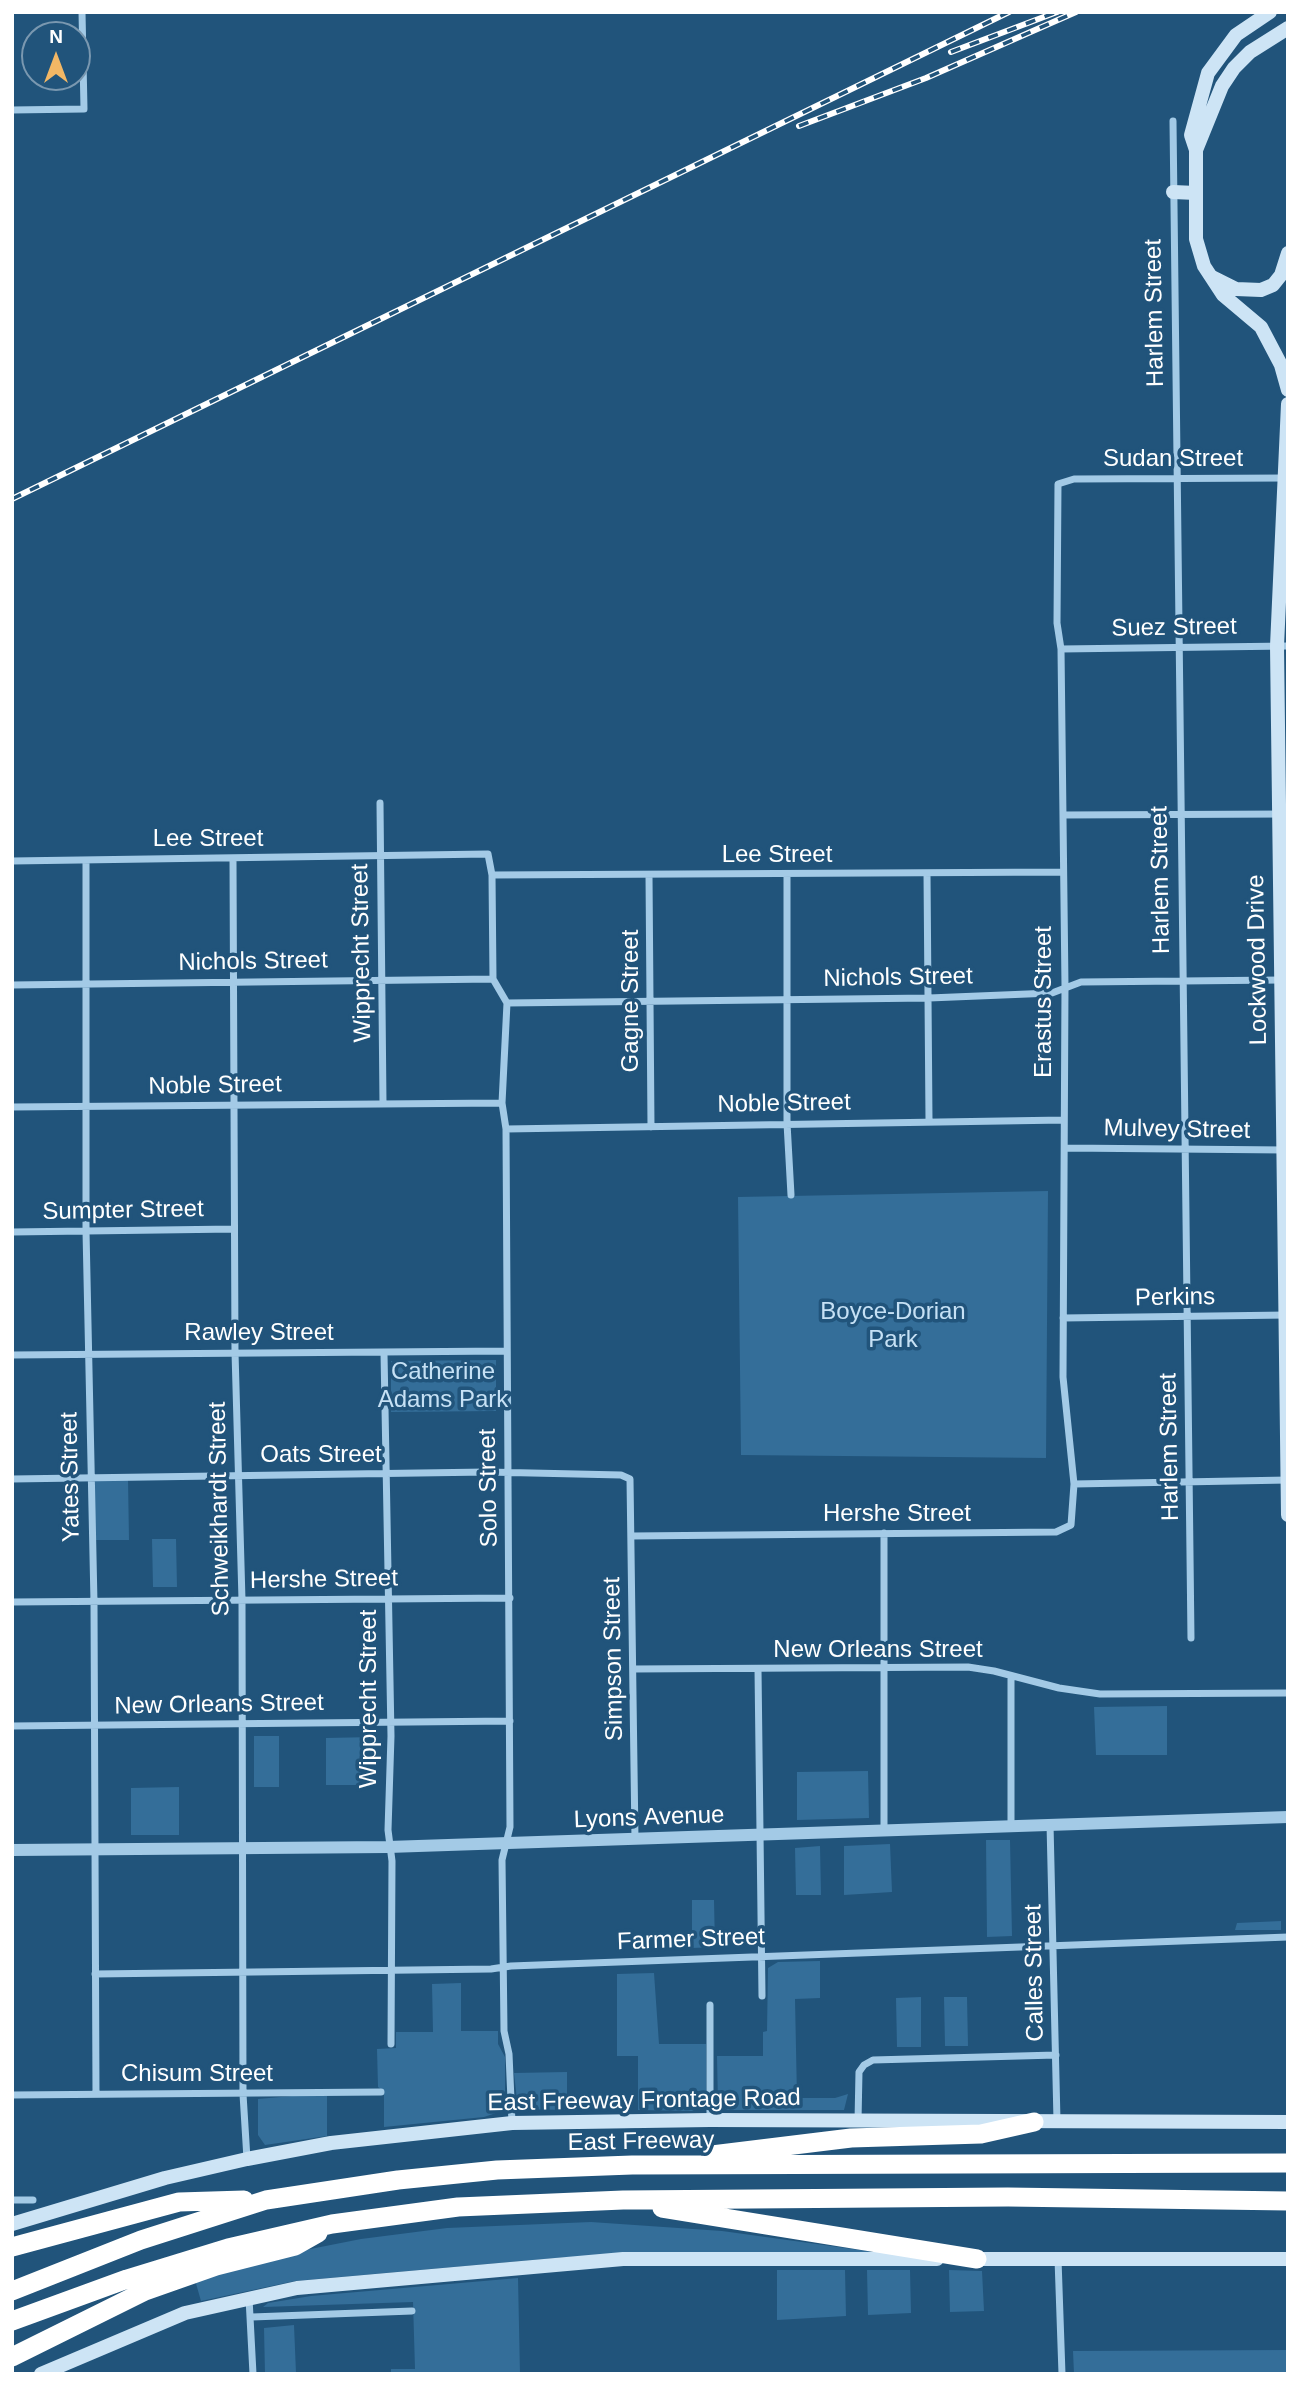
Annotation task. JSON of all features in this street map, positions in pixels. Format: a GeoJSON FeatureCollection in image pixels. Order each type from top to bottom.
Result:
{"type":"FeatureCollection","features":[{"type":"Feature","properties":{"kind":"highway"},"geometry":{"type":"LineString","coordinates":[[632,2165],[851,2138],[981,2134],[1034,2122]]}},
{"type":"Feature","properties":{"kind":"highway","name":"East Freeway"},"geometry":{"type":"LineString","coordinates":[[12,2291],[141,2240],[266,2200],[398,2180],[497,2170],[632,2165],[1288,2163]]}},
{"type":"Feature","properties":{"kind":"highway"},"geometry":{"type":"LineString","coordinates":[[12,2321],[177,2263],[332,2224],[458,2207],[623,2200],[1008,2197],[1288,2200]]}},
{"type":"Feature","properties":{"kind":"highway"},"geometry":{"type":"LineString","coordinates":[[12,2247],[179,2202],[266,2200]]}},
{"type":"Feature","properties":{"kind":"highway"},"geometry":{"type":"LineString","coordinates":[[623,2200],[700,2215],[977,2259]]}},
{"type":"Feature","properties":{"kind":"highway"},"geometry":{"type":"LineString","coordinates":[[12,2357],[145,2291],[216,2266],[295,2246],[332,2224]]}},
{"type":"Feature","properties":{"kind":"main road"},"geometry":{"type":"LineString","coordinates":[[1270,12],[1236,35],[1208,72],[1200,92],[1191,135],[1196,150],[1196,239],[1204,266],[1223,295],[1261,327],[1281,365],[1288,390]]}},
{"type":"Feature","properties":{"kind":"main road"},"geometry":{"type":"LineString","coordinates":[[1196,150],[1222,86],[1234,68],[1250,52],[1288,28]]}},
{"type":"Feature","properties":{"kind":"main road"},"geometry":{"type":"LineString","coordinates":[[1173,192],[1196,193]]}},
{"type":"Feature","properties":{"kind":"main road"},"geometry":{"type":"LineString","coordinates":[[1211,277],[1236,289],[1261,290],[1273,285],[1281,275],[1288,253]]}},
{"type":"Feature","properties":{"kind":"main road","name":"Lockwood Drive"},"geometry":{"type":"LineString","coordinates":[[1288,404],[1282,646],[1288,1515]]}},
{"type":"Feature","properties":{"kind":"main road","name":"East Freeway Frontage Road"},"geometry":{"type":"LineString","coordinates":[[12,2224],[152,2181],[247,2158],[331,2143],[512,2123],[710,2120],[1288,2122]]}},
{"type":"Feature","properties":{"kind":"main road"},"geometry":{"type":"LineString","coordinates":[[41,2374],[145,2327],[185,2313],[307,2286],[573,2262],[1288,2259]]}},
{"type":"Feature","properties":{"kind":"street"},"geometry":{"type":"LineString","coordinates":[[12,110],[83,109],[82,12]]}},
{"type":"Feature","properties":{"kind":"street","name":"Harlem Street"},"geometry":{"type":"LineString","coordinates":[[1172,121],[1191,1638]]}},
{"type":"Feature","properties":{"kind":"street","name":"Sudan Street"},"geometry":{"type":"LineString","coordinates":[[1058,484],[1074,479],[1285,478]]}},
{"type":"Feature","properties":{"kind":"street","name":"Erastus Street"},"geometry":{"type":"LineString","coordinates":[[1058,484],[1057,623],[1061,649],[1065,986],[1064,1411],[1074,1484],[1073,1520]]}},
{"type":"Feature","properties":{"kind":"street","name":"Suez Street"},"geometry":{"type":"LineString","coordinates":[[1061,649],[1282,646]]}},
{"type":"Feature","properties":{"kind":"street","name":"Wipprecht Street"},"geometry":{"type":"LineString","coordinates":[[380,803],[383,1103]]}},
{"type":"Feature","properties":{"kind":"street"},"geometry":{"type":"LineString","coordinates":[[1063,815],[1283,814]]}},
{"type":"Feature","properties":{"kind":"street","name":"Lee Street"},"geometry":{"type":"LineString","coordinates":[[12,861],[488,855],[492,875],[1062,872]]}},
{"type":"Feature","properties":{"kind":"street","name":"Schweikhardt Street"},"geometry":{"type":"LineString","coordinates":[[233,859],[235,1352],[242,1600],[243,2094],[247,2158]]}},
{"type":"Feature","properties":{"kind":"street","name":"Yates Street"},"geometry":{"type":"LineString","coordinates":[[86,860],[86,1231],[89,1476],[94,1602],[96,2094]]}},
{"type":"Feature","properties":{"kind":"street"},"geometry":{"type":"LineString","coordinates":[[927,873],[929,1120]]}},
{"type":"Feature","properties":{"kind":"street"},"geometry":{"type":"LineString","coordinates":[[787,874],[788,1123],[791,1195]]}},
{"type":"Feature","properties":{"kind":"street"},"geometry":{"type":"LineString","coordinates":[[492,875],[494,979],[507,1003]]}},
{"type":"Feature","properties":{"kind":"street","name":"Gagne Street"},"geometry":{"type":"LineString","coordinates":[[649,876],[651,1127]]}},
{"type":"Feature","properties":{"kind":"street","name":"Nichols Street"},"geometry":{"type":"LineString","coordinates":[[12,985],[494,979]]}},
{"type":"Feature","properties":{"kind":"street","name":"Nichols Street"},"geometry":{"type":"LineString","coordinates":[[507,1003],[929,998],[1052,992],[1082,982],[1285,980]]}},
{"type":"Feature","properties":{"kind":"street","name":"Solo Street"},"geometry":{"type":"LineString","coordinates":[[507,1003],[502,1104],[506,1129],[510,1827],[502,1860],[504,2031],[509,2054],[512,2123]]}},
{"type":"Feature","properties":{"kind":"street","name":"Noble Street"},"geometry":{"type":"LineString","coordinates":[[12,1107],[502,1104]]}},
{"type":"Feature","properties":{"kind":"street","name":"Noble Street"},"geometry":{"type":"LineString","coordinates":[[506,1129],[929,1120],[1064,1120]]}},
{"type":"Feature","properties":{"kind":"street","name":"Mulvey Street"},"geometry":{"type":"LineString","coordinates":[[1065,1148],[1286,1150]]}},
{"type":"Feature","properties":{"kind":"street","name":"Sumpter Street"},"geometry":{"type":"LineString","coordinates":[[12,1232],[234,1229]]}},
{"type":"Feature","properties":{"kind":"street","name":"Perkins"},"geometry":{"type":"LineString","coordinates":[[1063,1318],[1286,1315]]}},
{"type":"Feature","properties":{"kind":"street","name":"Rawley Street"},"geometry":{"type":"LineString","coordinates":[[12,1355],[506,1351]]}},
{"type":"Feature","properties":{"kind":"street","name":"Wipprecht Street"},"geometry":{"type":"LineString","coordinates":[[384,1353],[391,1722],[388,1847],[392,1861],[391,2044]]}},
{"type":"Feature","properties":{"kind":"street","name":"Oats Street"},"geometry":{"type":"LineString","coordinates":[[12,1479],[508,1473],[621,1475],[630,1479]]}},
{"type":"Feature","properties":{"kind":"street","name":"Simpson Street"},"geometry":{"type":"LineString","coordinates":[[630,1479],[635,1839]]}},
{"type":"Feature","properties":{"kind":"street"},"geometry":{"type":"LineString","coordinates":[[1074,1484],[1287,1480]]}},
{"type":"Feature","properties":{"kind":"street","name":"Hershe Street"},"geometry":{"type":"LineString","coordinates":[[632,1536],[1056,1532],[1068,1529],[1073,1520]]}},
{"type":"Feature","properties":{"kind":"street"},"geometry":{"type":"LineString","coordinates":[[884,1533],[884,1830]]}},
{"type":"Feature","properties":{"kind":"street","name":"Hershe Street"},"geometry":{"type":"LineString","coordinates":[[12,1602],[510,1598]]}},
{"type":"Feature","properties":{"kind":"street","name":"New Orleans Street"},"geometry":{"type":"LineString","coordinates":[[633,1669],[968,1667],[1059,1688],[1100,1694],[1288,1693]]}},
{"type":"Feature","properties":{"kind":"street"},"geometry":{"type":"LineString","coordinates":[[758,1669],[762,1996]]}},
{"type":"Feature","properties":{"kind":"street"},"geometry":{"type":"LineString","coordinates":[[1011,1676],[1011,1825]]}},
{"type":"Feature","properties":{"kind":"street","name":"New Orleans Street"},"geometry":{"type":"LineString","coordinates":[[12,1726],[510,1721]]}},
{"type":"Feature","properties":{"kind":"street","name":"Lyons Avenue"},"geometry":{"type":"LineString","coordinates":[[12,1850],[507,1844],[1288,1817]]}},
{"type":"Feature","properties":{"kind":"street","name":"Calles Street"},"geometry":{"type":"LineString","coordinates":[[1050,1824],[1055,1946],[1057,2122]]}},
{"type":"Feature","properties":{"kind":"street","name":"Farmer Street"},"geometry":{"type":"LineString","coordinates":[[95,1974],[503,1967],[1288,1937]]}},
{"type":"Feature","properties":{"kind":"street"},"geometry":{"type":"LineString","coordinates":[[710,2005],[710,2120]]}},
{"type":"Feature","properties":{"kind":"street"},"geometry":{"type":"LineString","coordinates":[[858,2122],[859,2072],[864,2064],[873,2060],[1056,2055]]}},
{"type":"Feature","properties":{"kind":"street","name":"Chisum Street"},"geometry":{"type":"LineString","coordinates":[[12,2095],[381,2092]]}},
{"type":"Feature","properties":{"kind":"street"},"geometry":{"type":"LineString","coordinates":[[12,2200],[33,2200]]}},
{"type":"Feature","properties":{"kind":"street"},"geometry":{"type":"LineString","coordinates":[[1058,2258],[1062,2374]]}},
{"type":"Feature","properties":{"kind":"street"},"geometry":{"type":"LineString","coordinates":[[249,2297],[253,2317],[253,2374]]}},
{"type":"Feature","properties":{"kind":"street"},"geometry":{"type":"LineString","coordinates":[[253,2317],[412,2311]]}},
{"type":"Feature","properties":{"kind":"green space","name":"Boyce-Dorian Park"},"geometry":{"type":"Polygon","coordinates":[[[1048,1191],[1046,1458],[741,1455],[738,1197],[1048,1191]]]}},
{"type":"Feature","properties":{"kind":"green space","name":"Catherine Adams Park"},"geometry":{"type":"Polygon","coordinates":[[[496,1360],[496,1411],[391,1412],[391,1361],[496,1360]]]}},
{"type":"Feature","properties":{"kind":"green space"},"geometry":{"type":"Polygon","coordinates":[[[128,1479],[129,1540],[95,1540],[95,1481],[128,1479]]]}},
{"type":"Feature","properties":{"kind":"green space"},"geometry":{"type":"Polygon","coordinates":[[[152,1539],[176,1539],[177,1587],[153,1587],[152,1539]]]}},
{"type":"Feature","properties":{"kind":"green space"},"geometry":{"type":"Polygon","coordinates":[[[1167,1706],[1167,1755],[1096,1755],[1094,1707],[1167,1706]]]}},
{"type":"Feature","properties":{"kind":"green space"},"geometry":{"type":"Polygon","coordinates":[[[254,1736],[279,1736],[279,1787],[254,1787],[254,1736]]]}},
{"type":"Feature","properties":{"kind":"green space"},"geometry":{"type":"Polygon","coordinates":[[[374,1737],[374,1785],[326,1785],[326,1738],[374,1737]]]}},
{"type":"Feature","properties":{"kind":"green space"},"geometry":{"type":"Polygon","coordinates":[[[868,1771],[869,1818],[797,1820],[797,1772],[868,1771]]]}},
{"type":"Feature","properties":{"kind":"green space"},"geometry":{"type":"Polygon","coordinates":[[[179,1787],[179,1835],[131,1835],[131,1788],[179,1787]]]}},
{"type":"Feature","properties":{"kind":"green space"},"geometry":{"type":"Polygon","coordinates":[[[986,1840],[1010,1840],[1012,1936],[987,1937],[986,1840]]]}},
{"type":"Feature","properties":{"kind":"green space"},"geometry":{"type":"Polygon","coordinates":[[[890,1844],[892,1892],[844,1895],[844,1846],[890,1844]]]}},
{"type":"Feature","properties":{"kind":"green space"},"geometry":{"type":"Polygon","coordinates":[[[820,1846],[821,1895],[796,1895],[795,1848],[820,1846]]]}},
{"type":"Feature","properties":{"kind":"green space"},"geometry":{"type":"Polygon","coordinates":[[[692,1900],[714,1900],[715,1947],[692,1948],[692,1900]]]}},
{"type":"Feature","properties":{"kind":"green space"},"geometry":{"type":"Polygon","coordinates":[[[1281,1921],[1281,1930],[1235,1930],[1237,1923],[1281,1921]]]}},
{"type":"Feature","properties":{"kind":"green space"},"geometry":{"type":"Polygon","coordinates":[[[820,1961],[820,1998],[795,1999],[797,2098],[835,2098],[848,2094],[844,2110],[728,2110],[718,2105],[717,2056],[763,2056],[763,2032],[767,2031],[768,1968],[778,1962],[820,1961]]]}},
{"type":"Feature","properties":{"kind":"green space"},"geometry":{"type":"Polygon","coordinates":[[[654,1973],[659,2044],[706,2044],[706,2103],[692,2111],[638,2110],[638,2056],[617,2056],[617,1974],[654,1973]]]}},
{"type":"Feature","properties":{"kind":"green space"},"geometry":{"type":"Polygon","coordinates":[[[461,1983],[461,2031],[498,2031],[498,2044],[505,2057],[505,2110],[484,2117],[384,2127],[384,2092],[378,2087],[377,2049],[396,2048],[396,2032],[433,2032],[432,1984],[461,1983]]]}},
{"type":"Feature","properties":{"kind":"green space"},"geometry":{"type":"Polygon","coordinates":[[[921,1997],[921,2047],[897,2047],[896,1998],[921,1997]]]}},
{"type":"Feature","properties":{"kind":"green space"},"geometry":{"type":"Polygon","coordinates":[[[944,1997],[967,1997],[968,2046],[945,2046],[944,1997]]]}},
{"type":"Feature","properties":{"kind":"green space"},"geometry":{"type":"Polygon","coordinates":[[[567,2072],[567,2110],[518,2109],[514,2073],[567,2072]]]}},
{"type":"Feature","properties":{"kind":"green space"},"geometry":{"type":"Polygon","coordinates":[[[327,2096],[327,2136],[265,2145],[258,2135],[258,2099],[327,2096]]]}},
{"type":"Feature","properties":{"kind":"green space"},"geometry":{"type":"Polygon","coordinates":[[[591,2222],[722,2231],[889,2254],[567,2257],[295,2281],[201,2301],[195,2280],[275,2256],[361,2239],[447,2228],[591,2222]]]}},
{"type":"Feature","properties":{"kind":"green space"},"geometry":{"type":"Polygon","coordinates":[[[777,2270],[845,2270],[846,2316],[777,2320],[777,2270]]]}},
{"type":"Feature","properties":{"kind":"green space"},"geometry":{"type":"Polygon","coordinates":[[[867,2270],[910,2270],[911,2313],[868,2315],[867,2270]]]}},
{"type":"Feature","properties":{"kind":"green space"},"geometry":{"type":"Polygon","coordinates":[[[949,2270],[982,2271],[984,2311],[950,2312],[949,2270]]]}},
{"type":"Feature","properties":{"kind":"green space"},"geometry":{"type":"Polygon","coordinates":[[[518,2278],[520,2374],[391,2374],[391,2369],[415,2369],[413,2302],[263,2307],[268,2303],[311,2296],[518,2278]]]}},
{"type":"Feature","properties":{"kind":"green space"},"geometry":{"type":"Polygon","coordinates":[[[294,2325],[296,2373],[318,2374],[265,2374],[264,2328],[294,2325]]]}},
{"type":"Feature","properties":{"kind":"green space"},"geometry":{"type":"Polygon","coordinates":[[[1288,2350],[1288,2374],[1074,2374],[1073,2351],[1288,2350]]]}},
{"type":"Feature","properties":{"kind":"railway"},"geometry":{"type":"LineString","coordinates":[[12,499],[1009,12]]}},
{"type":"Feature","properties":{"kind":"railway"},"geometry":{"type":"LineString","coordinates":[[951,52],[1057,12]]}},
{"type":"Feature","properties":{"kind":"railway"},"geometry":{"type":"LineString","coordinates":[[799,126],[926,78],[1076,12]]}}]}
